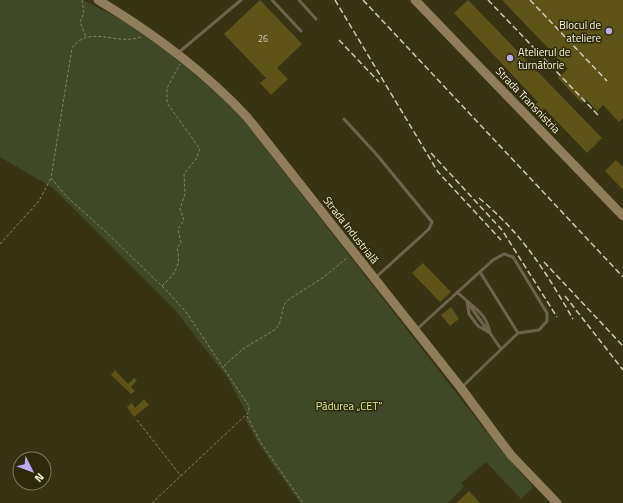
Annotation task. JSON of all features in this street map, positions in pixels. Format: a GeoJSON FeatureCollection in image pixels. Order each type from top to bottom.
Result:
{"type":"FeatureCollection","features":[{"type":"Feature","properties":{"kind":"street","name":"Strada Industrială"},"geometry":{"type":"LineString","coordinates":[[98,0],[180,54],[223,92],[247,117],[511,455],[557,503]]}},
{"type":"Feature","properties":{"kind":"street","name":"Strada Transnistria"},"geometry":{"type":"LineString","coordinates":[[415,0],[623,216]]}},
{"type":"Feature","properties":{"kind":"lane"},"geometry":{"type":"LineString","coordinates":[[180,54],[241,0]]}},
{"type":"Feature","properties":{"kind":"lane"},"geometry":{"type":"LineString","coordinates":[[272,0],[301,31]]}},
{"type":"Feature","properties":{"kind":"lane"},"geometry":{"type":"LineString","coordinates":[[298,0],[316,19]]}},
{"type":"Feature","properties":{"kind":"lane"},"geometry":{"type":"LineString","coordinates":[[344,119],[377,155],[432,222],[429,229],[374,279]]}},
{"type":"Feature","properties":{"kind":"lane"},"geometry":{"type":"LineString","coordinates":[[414,331],[480,272],[501,256],[508,254],[515,260],[548,315],[545,324],[539,330],[518,333],[460,388]]}},
{"type":"Feature","properties":{"kind":"lane"},"geometry":{"type":"LineString","coordinates":[[480,272],[518,333]]}},
{"type":"Feature","properties":{"kind":"lane"},"geometry":{"type":"LineString","coordinates":[[457,292],[485,318],[488,322],[490,333],[501,349]]}},
{"type":"Feature","properties":{"kind":"lane"},"geometry":{"type":"LineString","coordinates":[[467,301],[469,314],[478,326],[490,333]]}},
{"type":"Feature","properties":{"kind":"path"},"geometry":{"type":"LineString","coordinates":[[82,0],[84,13],[80,22],[86,37]]}},
{"type":"Feature","properties":{"kind":"path"},"geometry":{"type":"LineString","coordinates":[[0,244],[39,201],[51,178],[72,48],[79,40],[86,37],[96,36],[126,41],[142,36],[148,32]]}},
{"type":"Feature","properties":{"kind":"path"},"geometry":{"type":"LineString","coordinates":[[162,286],[175,274],[177,268],[179,258],[177,248],[181,243],[178,229],[184,220],[180,209],[185,194],[184,174],[196,159],[200,149],[167,103],[167,88],[178,68],[180,54]]}},
{"type":"Feature","properties":{"kind":"path"},"geometry":{"type":"LineString","coordinates":[[51,178],[67,197],[162,286],[186,312],[249,406],[249,412],[152,503]]}},
{"type":"Feature","properties":{"kind":"path"},"geometry":{"type":"LineString","coordinates":[[223,366],[243,349],[276,329],[280,322],[284,305],[288,300],[328,274],[353,252]]}},
{"type":"Feature","properties":{"kind":"path"},"geometry":{"type":"LineString","coordinates":[[246,415],[261,443],[303,503]]}},
{"type":"Feature","properties":{"kind":"path"},"geometry":{"type":"LineString","coordinates":[[137,420],[181,476]]}},
{"type":"Feature","properties":{"kind":"green space","name":"Pădurea „CET”"},"geometry":{"type":"Polygon","coordinates":[[[0,0],[83,0],[120,19],[159,45],[216,92],[242,118],[500,449],[532,485],[532,489],[521,499],[486,462],[461,483],[464,487],[447,503],[300,503],[260,446],[245,419],[248,416],[227,377],[175,310],[53,188],[0,157],[0,0]]]}},
{"type":"Feature","properties":{"kind":"building"},"geometry":{"type":"Polygon","coordinates":[[[260,0],[302,44],[277,68],[288,79],[271,95],[260,83],[266,78],[224,34],[260,0]]]}},
{"type":"Feature","properties":{"kind":"building","name":"Atelierul de turnătorie"},"geometry":{"type":"Polygon","coordinates":[[[468,0],[602,138],[587,153],[544,108],[539,113],[533,106],[538,102],[454,13],[468,0]]]}},
{"type":"Feature","properties":{"kind":"building"},"geometry":{"type":"Polygon","coordinates":[[[502,0],[623,0],[623,118],[619,122],[603,105],[597,111],[586,99],[582,103],[558,78],[568,69],[502,0]]]}},
{"type":"Feature","properties":{"kind":"building"},"geometry":{"type":"Polygon","coordinates":[[[616,160],[623,167],[623,190],[605,171],[616,160]]]}},
{"type":"Feature","properties":{"kind":"building"},"geometry":{"type":"Polygon","coordinates":[[[423,263],[451,292],[440,302],[412,273],[423,263]]]}},
{"type":"Feature","properties":{"kind":"building"},"geometry":{"type":"Polygon","coordinates":[[[451,307],[459,319],[450,326],[441,315],[451,307]]]}},
{"type":"Feature","properties":{"kind":"building"},"geometry":{"type":"Polygon","coordinates":[[[115,370],[128,384],[134,378],[137,380],[131,387],[135,391],[131,394],[111,375],[115,370]]]}},
{"type":"Feature","properties":{"kind":"building"},"geometry":{"type":"Polygon","coordinates":[[[144,399],[149,405],[134,417],[127,407],[132,403],[135,408],[144,399]]]}},
{"type":"Feature","properties":{"kind":"building"},"geometry":{"type":"Polygon","coordinates":[[[469,491],[480,503],[456,503],[469,491]]]}},
{"type":"Feature","properties":{"kind":"railway"},"geometry":{"type":"LineString","coordinates":[[335,0],[438,172],[501,240]]}},
{"type":"Feature","properties":{"kind":"railway"},"geometry":{"type":"LineString","coordinates":[[363,0],[623,277]]}},
{"type":"Feature","properties":{"kind":"railway"},"geometry":{"type":"LineString","coordinates":[[488,0],[598,115]]}},
{"type":"Feature","properties":{"kind":"railway"},"geometry":{"type":"LineString","coordinates":[[530,0],[607,81]]}},
{"type":"Feature","properties":{"kind":"railway"},"geometry":{"type":"LineString","coordinates":[[339,40],[379,82]]}},
{"type":"Feature","properties":{"kind":"railway"},"geometry":{"type":"LineString","coordinates":[[431,153],[502,230],[557,317]]}},
{"type":"Feature","properties":{"kind":"railway"},"geometry":{"type":"LineString","coordinates":[[479,198],[509,226],[532,254],[573,319]]}},
{"type":"Feature","properties":{"kind":"railway"},"geometry":{"type":"LineString","coordinates":[[544,262],[623,346]]}},
{"type":"Feature","properties":{"kind":"railway"},"geometry":{"type":"LineString","coordinates":[[565,296],[623,370]]}},
{"type":"Feature","properties":{"kind":"place","name":"Blocul de ateliere"},"geometry":{"type":"Point","coordinates":[609,31]}},
{"type":"Feature","properties":{"kind":"place","name":"Atelierul de turnătorie"},"geometry":{"type":"Point","coordinates":[510,58]}}]}
